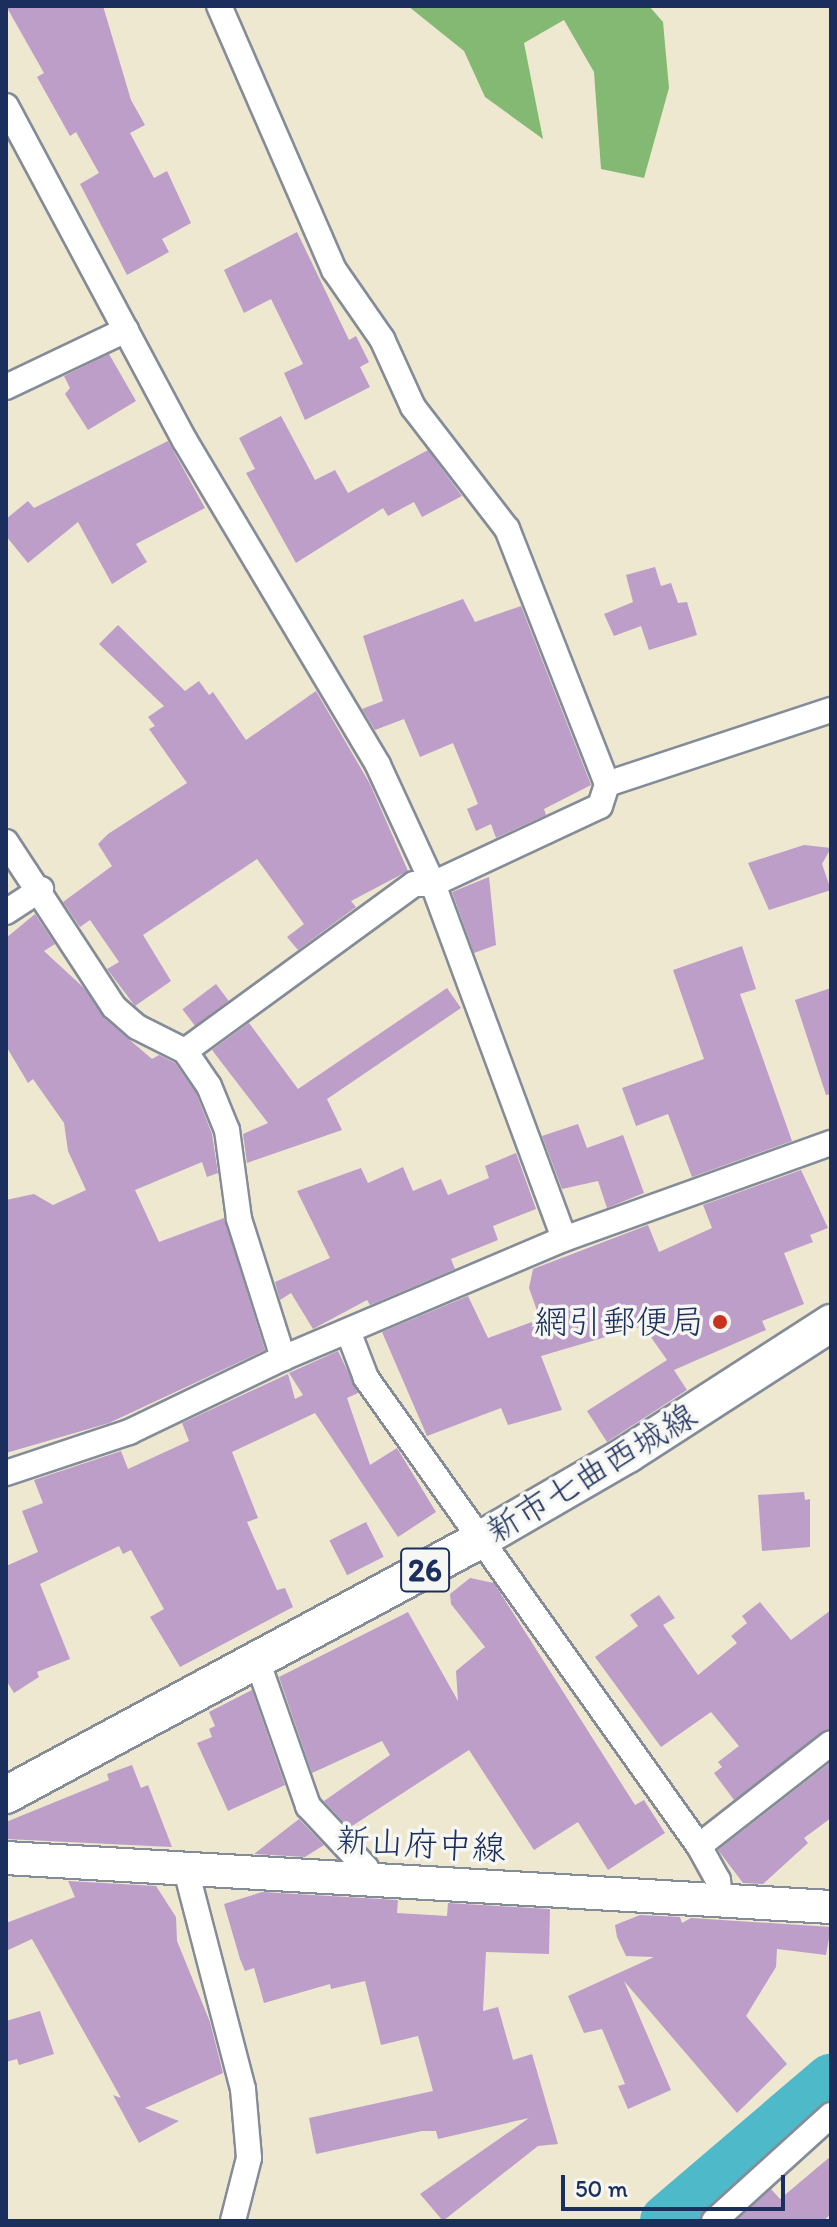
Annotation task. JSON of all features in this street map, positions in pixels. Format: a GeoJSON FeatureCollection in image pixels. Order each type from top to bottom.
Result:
{"type":"FeatureCollection","features":[{"type":"Feature","properties":{"kind":"main road","name":"新市七曲西城線"},"geometry":{"type":"LineString","coordinates":[[6,1795],[478,1541],[628,1454],[831,1323]]}},
{"type":"Feature","properties":{"kind":"main road","name":"新山府中線"},"geometry":{"type":"LineString","coordinates":[[6,1858],[720,1898],[831,1907]]}},
{"type":"Feature","properties":{"kind":"street"},"geometry":{"type":"LineString","coordinates":[[185,1051],[414,884],[433,884],[600,806],[607,784],[507,529],[413,407],[382,339],[334,270],[219,6]]}},
{"type":"Feature","properties":{"kind":"street"},"geometry":{"type":"LineString","coordinates":[[6,106],[185,441],[378,765],[433,884],[564,1239]]}},
{"type":"Feature","properties":{"kind":"street"},"geometry":{"type":"LineString","coordinates":[[6,387],[126,330]]}},
{"type":"Feature","properties":{"kind":"street"},"geometry":{"type":"LineString","coordinates":[[607,784],[831,710]]}},
{"type":"Feature","properties":{"kind":"street"},"geometry":{"type":"LineString","coordinates":[[6,842],[41,889],[79,959],[114,1007],[137,1027],[185,1051],[209,1086],[227,1130],[239,1219],[283,1358]]}},
{"type":"Feature","properties":{"kind":"street"},"geometry":{"type":"LineString","coordinates":[[6,912],[41,889]]}},
{"type":"Feature","properties":{"kind":"street"},"geometry":{"type":"LineString","coordinates":[[6,1473],[129,1432],[283,1358],[564,1239],[831,1143]]}},
{"type":"Feature","properties":{"kind":"street"},"geometry":{"type":"LineString","coordinates":[[348,1331],[366,1378],[478,1541],[699,1846],[718,1880],[720,1898]]}},
{"type":"Feature","properties":{"kind":"street"},"geometry":{"type":"LineString","coordinates":[[257,1660],[308,1806],[366,1868],[369,1879]]}},
{"type":"Feature","properties":{"kind":"street"},"geometry":{"type":"LineString","coordinates":[[699,1846],[831,1743]]}},
{"type":"Feature","properties":{"kind":"street"},"geometry":{"type":"LineString","coordinates":[[186,1870],[243,2089],[249,2158],[233,2221]]}},
{"type":"Feature","properties":{"kind":"street"},"geometry":{"type":"LineString","coordinates":[[714,2221],[831,2115]]}},
{"type":"Feature","properties":{"kind":"green space"},"geometry":{"type":"Polygon","coordinates":[[[408,6],[649,6],[663,22],[669,88],[644,178],[601,169],[594,72],[564,20],[524,43],[543,139],[485,97],[464,51],[408,6]]]}},
{"type":"Feature","properties":{"kind":"building"},"geometry":{"type":"Polygon","coordinates":[[[6,6],[103,6],[131,100],[145,125],[130,133],[154,178],[167,171],[191,223],[162,239],[169,252],[127,275],[80,184],[99,173],[76,132],[70,136],[37,77],[44,73],[6,6]]]}},
{"type":"Feature","properties":{"kind":"building"},"geometry":{"type":"Polygon","coordinates":[[[297,232],[349,340],[356,336],[369,362],[360,367],[370,387],[305,420],[284,373],[303,364],[271,299],[244,313],[224,270],[297,232]]]}},
{"type":"Feature","properties":{"kind":"building"},"geometry":{"type":"Polygon","coordinates":[[[109,354],[136,401],[88,430],[65,394],[70,388],[64,376],[109,354]]]}},
{"type":"Feature","properties":{"kind":"building"},"geometry":{"type":"Polygon","coordinates":[[[281,416],[315,480],[335,470],[348,493],[428,450],[462,496],[422,517],[414,502],[388,516],[383,508],[296,563],[246,473],[255,469],[239,438],[281,416]]]}},
{"type":"Feature","properties":{"kind":"building"},"geometry":{"type":"Polygon","coordinates":[[[168,441],[205,508],[136,544],[147,562],[112,584],[78,522],[28,563],[6,536],[6,519],[28,501],[34,508],[168,441]]]}},
{"type":"Feature","properties":{"kind":"building"},"geometry":{"type":"Polygon","coordinates":[[[655,567],[661,586],[671,583],[678,603],[687,602],[697,635],[649,650],[641,626],[614,636],[604,614],[633,602],[626,575],[655,567]]]}},
{"type":"Feature","properties":{"kind":"building"},"geometry":{"type":"Polygon","coordinates":[[[463,599],[475,622],[521,606],[591,785],[544,809],[546,815],[496,838],[491,824],[476,831],[467,809],[478,804],[453,743],[420,757],[404,719],[375,730],[362,709],[383,701],[363,636],[463,599]]]}},
{"type":"Feature","properties":{"kind":"building"},"geometry":{"type":"Polygon","coordinates":[[[118,625],[185,691],[199,681],[209,695],[213,692],[246,740],[316,691],[370,784],[408,871],[351,901],[356,907],[298,950],[287,937],[304,924],[257,859],[143,935],[171,981],[135,1006],[107,969],[119,962],[90,920],[80,927],[63,902],[112,866],[98,844],[108,834],[187,783],[149,729],[155,726],[148,717],[164,706],[99,644],[118,625]]]}},
{"type":"Feature","properties":{"kind":"building"},"geometry":{"type":"Polygon","coordinates":[[[804,845],[831,848],[822,864],[831,890],[769,910],[748,863],[804,845]]]}},
{"type":"Feature","properties":{"kind":"building"},"geometry":{"type":"Polygon","coordinates":[[[489,877],[496,945],[474,953],[452,892],[489,877]]]}},
{"type":"Feature","properties":{"kind":"building"},"geometry":{"type":"Polygon","coordinates":[[[35,914],[55,944],[44,951],[84,988],[104,1018],[152,1059],[159,1055],[175,1063],[196,1093],[212,1134],[218,1173],[207,1177],[202,1162],[135,1190],[159,1242],[224,1218],[265,1350],[109,1423],[6,1453],[6,1200],[34,1194],[53,1205],[86,1190],[68,1151],[64,1123],[33,1079],[28,1083],[6,1046],[6,938],[35,914]]]}},
{"type":"Feature","properties":{"kind":"building"},"geometry":{"type":"Polygon","coordinates":[[[742,946],[756,989],[740,994],[792,1141],[692,1177],[668,1114],[636,1126],[622,1088],[704,1059],[673,970],[742,946]]]}},
{"type":"Feature","properties":{"kind":"building"},"geometry":{"type":"Polygon","coordinates":[[[216,984],[229,1001],[195,1026],[182,1009],[216,984]]]}},
{"type":"Feature","properties":{"kind":"building"},"geometry":{"type":"Polygon","coordinates":[[[447,988],[461,1008],[327,1099],[342,1130],[247,1163],[243,1134],[268,1123],[212,1050],[249,1023],[298,1089],[447,988]]]}},
{"type":"Feature","properties":{"kind":"building"},"geometry":{"type":"Polygon","coordinates":[[[831,988],[831,1094],[826,1095],[795,1000],[831,988]]]}},
{"type":"Feature","properties":{"kind":"building"},"geometry":{"type":"Polygon","coordinates":[[[578,1124],[587,1148],[623,1135],[644,1193],[607,1208],[598,1181],[562,1189],[542,1136],[578,1124]]]}},
{"type":"Feature","properties":{"kind":"building"},"geometry":{"type":"Polygon","coordinates":[[[516,1153],[536,1209],[493,1226],[498,1240],[451,1259],[455,1269],[370,1305],[367,1300],[313,1329],[291,1293],[280,1300],[275,1282],[330,1258],[297,1191],[361,1168],[368,1183],[403,1167],[413,1191],[441,1179],[448,1195],[489,1178],[485,1166],[516,1153]]]}},
{"type":"Feature","properties":{"kind":"building"},"geometry":{"type":"Polygon","coordinates":[[[801,1170],[828,1228],[810,1235],[813,1242],[784,1253],[804,1304],[762,1321],[766,1330],[674,1370],[687,1390],[607,1442],[587,1411],[667,1360],[643,1326],[541,1356],[562,1410],[508,1425],[501,1408],[427,1436],[382,1332],[468,1296],[488,1338],[540,1319],[529,1288],[533,1269],[648,1225],[659,1252],[712,1228],[703,1205],[801,1170]]]}},
{"type":"Feature","properties":{"kind":"building"},"geometry":{"type":"Polygon","coordinates":[[[338,1351],[358,1393],[347,1398],[370,1465],[397,1448],[436,1512],[398,1537],[315,1413],[232,1452],[258,1518],[247,1522],[277,1590],[285,1588],[293,1607],[180,1667],[150,1617],[164,1609],[131,1550],[123,1554],[119,1546],[40,1584],[70,1659],[37,1672],[39,1677],[14,1693],[6,1680],[6,1566],[38,1552],[22,1511],[43,1503],[34,1480],[121,1451],[128,1469],[189,1441],[182,1423],[288,1374],[295,1399],[303,1395],[289,1373],[338,1351]]]}},
{"type":"Feature","properties":{"kind":"building"},"geometry":{"type":"Polygon","coordinates":[[[804,1492],[805,1500],[810,1499],[810,1547],[762,1551],[758,1495],[804,1492]]]}},
{"type":"Feature","properties":{"kind":"building"},"geometry":{"type":"Polygon","coordinates":[[[366,1522],[384,1557],[347,1575],[329,1541],[366,1522]]]}},
{"type":"Feature","properties":{"kind":"building"},"geometry":{"type":"Polygon","coordinates":[[[470,1578],[494,1583],[635,1805],[644,1800],[665,1833],[608,1870],[578,1822],[534,1850],[469,1750],[349,1828],[324,1801],[390,1755],[382,1741],[312,1773],[279,1677],[408,1612],[458,1701],[456,1671],[485,1647],[451,1604],[450,1594],[470,1578]]]}},
{"type":"Feature","properties":{"kind":"building"},"geometry":{"type":"Polygon","coordinates":[[[659,1595],[675,1618],[663,1625],[698,1675],[737,1643],[731,1636],[747,1623],[742,1616],[760,1602],[791,1640],[831,1610],[831,1728],[734,1800],[714,1773],[722,1767],[718,1762],[739,1746],[711,1712],[661,1747],[595,1657],[638,1626],[630,1615],[659,1595]]]}},
{"type":"Feature","properties":{"kind":"building"},"geometry":{"type":"Polygon","coordinates":[[[252,1690],[285,1785],[228,1811],[197,1743],[212,1737],[209,1729],[215,1726],[209,1712],[252,1690]]]}},
{"type":"Feature","properties":{"kind":"building"},"geometry":{"type":"Polygon","coordinates":[[[831,1762],[831,1818],[804,1838],[808,1843],[763,1884],[743,1883],[718,1850],[831,1762]]]}},
{"type":"Feature","properties":{"kind":"building"},"geometry":{"type":"Polygon","coordinates":[[[132,1765],[141,1788],[148,1785],[172,1847],[6,1839],[6,1822],[109,1780],[107,1774],[132,1765]]]}},
{"type":"Feature","properties":{"kind":"building"},"geometry":{"type":"Polygon","coordinates":[[[299,1819],[324,1845],[305,1857],[254,1854],[299,1819]]]}},
{"type":"Feature","properties":{"kind":"building"},"geometry":{"type":"Polygon","coordinates":[[[68,1881],[156,1886],[176,1917],[177,1941],[210,2022],[223,2073],[145,2108],[179,2121],[139,2143],[113,2095],[121,2098],[32,1939],[6,1951],[6,1923],[75,1897],[68,1881]]]}},
{"type":"Feature","properties":{"kind":"building"},"geometry":{"type":"Polygon","coordinates":[[[262,1892],[398,1900],[397,1913],[447,1916],[448,1903],[550,1909],[549,1954],[486,1952],[483,2011],[498,2007],[513,2060],[532,2054],[558,2144],[538,2146],[443,2221],[420,2194],[529,2118],[438,2139],[436,2131],[422,2131],[316,2154],[309,2118],[433,2091],[418,2036],[381,2045],[365,1981],[331,1989],[330,1984],[264,2003],[254,1968],[245,1971],[240,1959],[224,1904],[262,1892]]]}},
{"type":"Feature","properties":{"kind":"building"},"geometry":{"type":"Polygon","coordinates":[[[640,1915],[680,1917],[682,1923],[691,1918],[831,1927],[826,1955],[777,1949],[776,1967],[746,2016],[787,2064],[737,2113],[624,1981],[671,2090],[628,2109],[618,2086],[625,2084],[602,2029],[584,2033],[568,1996],[654,1957],[626,1956],[617,1937],[615,1925],[640,1915]]]}},
{"type":"Feature","properties":{"kind":"building"},"geometry":{"type":"Polygon","coordinates":[[[40,2011],[54,2054],[19,2065],[17,2059],[6,2062],[6,2021],[40,2011]]]}},
{"type":"Feature","properties":{"kind":"building"},"geometry":{"type":"Polygon","coordinates":[[[831,2156],[831,2214],[823,2221],[736,2221],[771,2189],[780,2199],[831,2156]]]}},
{"type":"Feature","properties":{"kind":"waterway"},"geometry":{"type":"LineString","coordinates":[[667,2221],[831,2081]]}},
{"type":"Feature","properties":{"kind":"place","name":"網引郵便局"},"geometry":{"type":"Point","coordinates":[720,1322]}}]}
